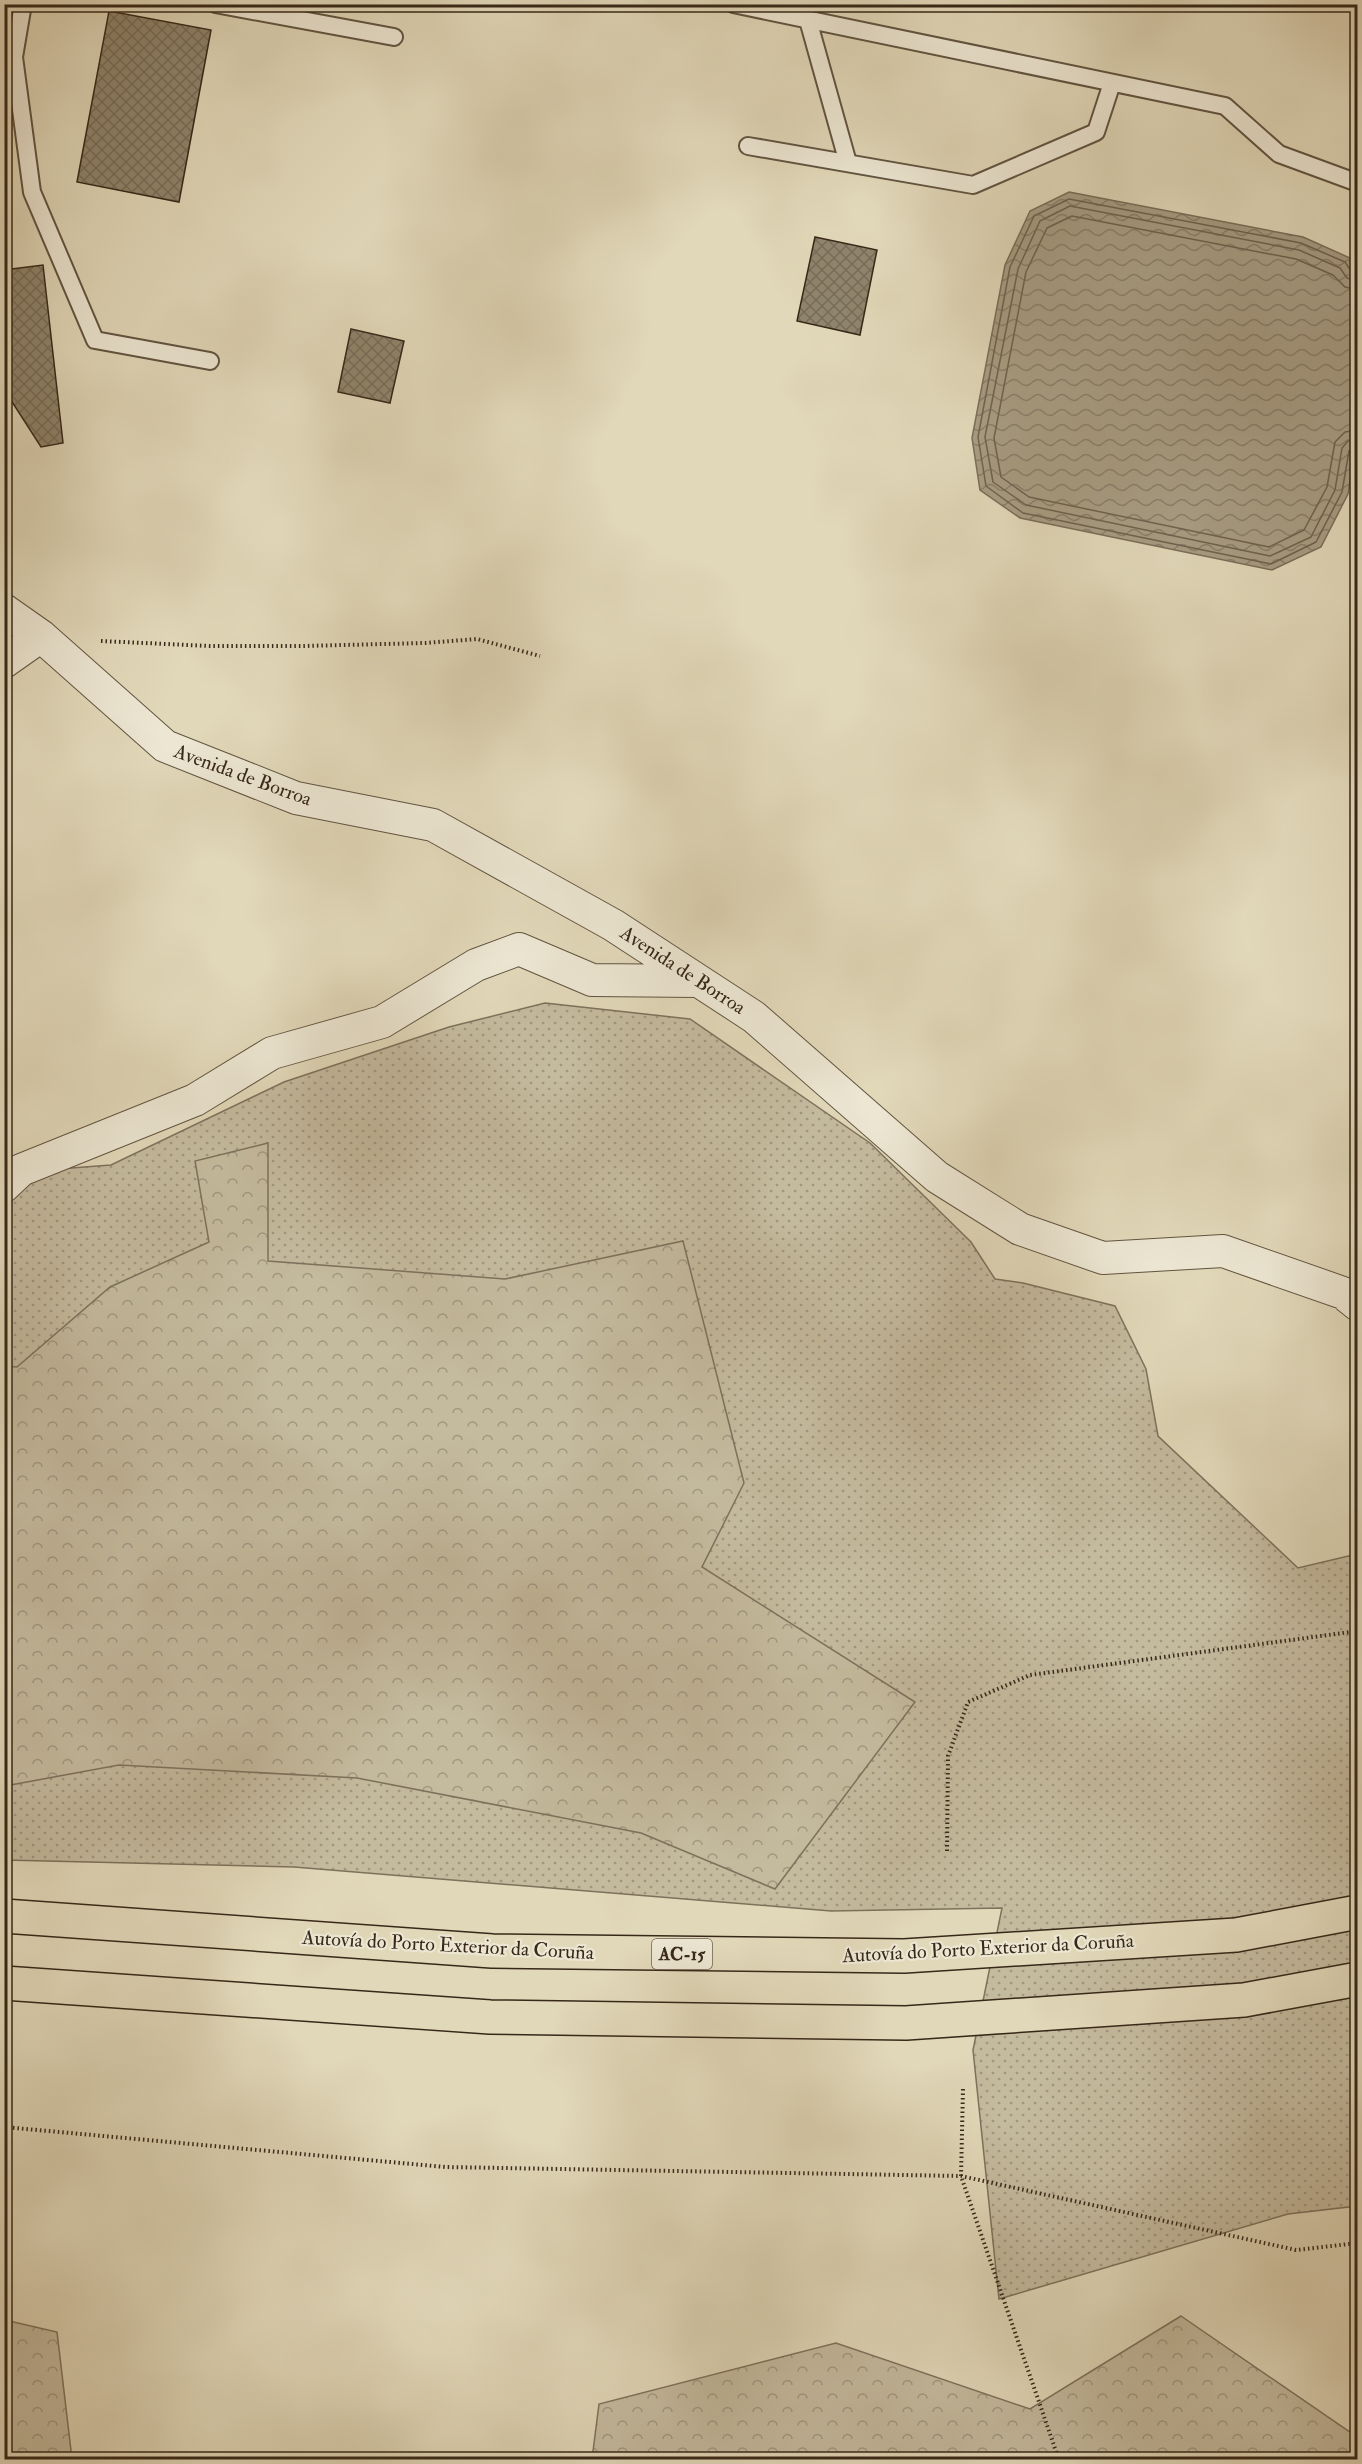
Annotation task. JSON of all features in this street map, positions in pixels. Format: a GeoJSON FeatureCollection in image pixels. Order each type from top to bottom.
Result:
{"type":"FeatureCollection","features":[{"type":"Feature","properties":{"kind":"highway","name":"Autovía do Porto Exterior da Coruña"},"geometry":{"type":"LineString","coordinates":[[4,1916],[492,1951],[904,1956],[1236,1935],[1358,1911]]}},
{"type":"Feature","properties":{"kind":"highway"},"geometry":{"type":"LineString","coordinates":[[4,1983],[490,2017],[906,2023],[1244,2000],[1358,1979]]}},
{"type":"Feature","properties":{"kind":"street","name":"Avenida de Borroa"},"geometry":{"type":"LineString","coordinates":[[4,610],[41,636],[165,746],[296,798],[433,825],[613,925],[754,1017],[937,1177],[1020,1229],[1103,1258],[1224,1251],[1343,1293],[1358,1305]]}},
{"type":"Feature","properties":{"kind":"street"},"geometry":{"type":"LineString","coordinates":[[4,662],[41,636]]}},
{"type":"Feature","properties":{"kind":"street"},"geometry":{"type":"LineString","coordinates":[[4,1186],[21,1170],[195,1100],[272,1053],[382,1022],[476,965],[519,949],[592,980],[698,981]]}},
{"type":"Feature","properties":{"kind":"lane"},"geometry":{"type":"LineString","coordinates":[[23,4],[14,57],[32,192],[94,340],[210,361]]}},
{"type":"Feature","properties":{"kind":"lane"},"geometry":{"type":"LineString","coordinates":[[215,4],[394,37]]}},
{"type":"Feature","properties":{"kind":"lane"},"geometry":{"type":"LineString","coordinates":[[734,4],[1225,106],[1279,154],[1358,183]]}},
{"type":"Feature","properties":{"kind":"lane"},"geometry":{"type":"LineString","coordinates":[[808,20],[848,163]]}},
{"type":"Feature","properties":{"kind":"lane"},"geometry":{"type":"LineString","coordinates":[[748,146],[973,185],[1096,132],[1112,83]]}},
{"type":"Feature","properties":{"kind":"path"},"geometry":{"type":"LineString","coordinates":[[41,636],[244,646],[425,643],[477,639],[540,656]]}},
{"type":"Feature","properties":{"kind":"path"},"geometry":{"type":"LineString","coordinates":[[947,1851],[948,1756],[968,1702],[1030,1674],[1358,1630]]}},
{"type":"Feature","properties":{"kind":"path"},"geometry":{"type":"LineString","coordinates":[[963,2089],[961,2176],[1059,2460]]}},
{"type":"Feature","properties":{"kind":"path"},"geometry":{"type":"LineString","coordinates":[[4,2127],[445,2167],[961,2176],[1296,2250],[1358,2243]]}},
{"type":"Feature","properties":{"kind":"green space"},"geometry":{"type":"Polygon","coordinates":[[[545,1003],[690,1019],[870,1143],[971,1242],[995,1279],[1023,1283],[1115,1306],[1146,1369],[1158,1436],[1298,1568],[1357,1554],[1357,2206],[1288,2214],[999,2299],[973,2050],[1002,1908],[831,1911],[294,1867],[5,1860],[5,1173],[111,1165],[284,1082],[449,1027],[545,1003]]]}},
{"type":"Feature","properties":{"kind":"green space"},"geometry":{"type":"Polygon","coordinates":[[[268,1143],[268,1261],[505,1279],[683,1241],[744,1483],[702,1567],[915,1702],[775,1889],[641,1833],[357,1778],[119,1765],[5,1786],[5,1366],[17,1367],[110,1287],[209,1242],[195,1161],[268,1143]]]}},
{"type":"Feature","properties":{"kind":"green space"},"geometry":{"type":"Polygon","coordinates":[[[1181,2316],[1357,2437],[1357,2459],[592,2459],[599,2404],[836,2343],[1030,2409],[1181,2316]]]}},
{"type":"Feature","properties":{"kind":"green space"},"geometry":{"type":"Polygon","coordinates":[[[5,2320],[57,2332],[72,2459],[5,2459],[5,2320]]]}},
{"type":"Feature","properties":{"kind":"water"},"geometry":{"type":"Polygon","coordinates":[[[1069,192],[1303,237],[1350,258],[1358,272],[1357,433],[1348,494],[1321,547],[1272,570],[1020,518],[980,490],[972,438],[1005,265],[1030,211],[1069,192]]]}},
{"type":"Feature","properties":{"kind":"building"},"geometry":{"type":"Polygon","coordinates":[[[109,11],[211,30],[179,202],[77,182],[109,11]]]}},
{"type":"Feature","properties":{"kind":"building"},"geometry":{"type":"Polygon","coordinates":[[[815,237],[877,250],[860,335],[797,321],[815,237]]]}},
{"type":"Feature","properties":{"kind":"building"},"geometry":{"type":"Polygon","coordinates":[[[43,265],[63,443],[41,447],[7,394],[4,364],[4,270],[43,265]]]}},
{"type":"Feature","properties":{"kind":"building"},"geometry":{"type":"Polygon","coordinates":[[[351,329],[404,341],[390,403],[338,392],[351,329]]]}}]}
